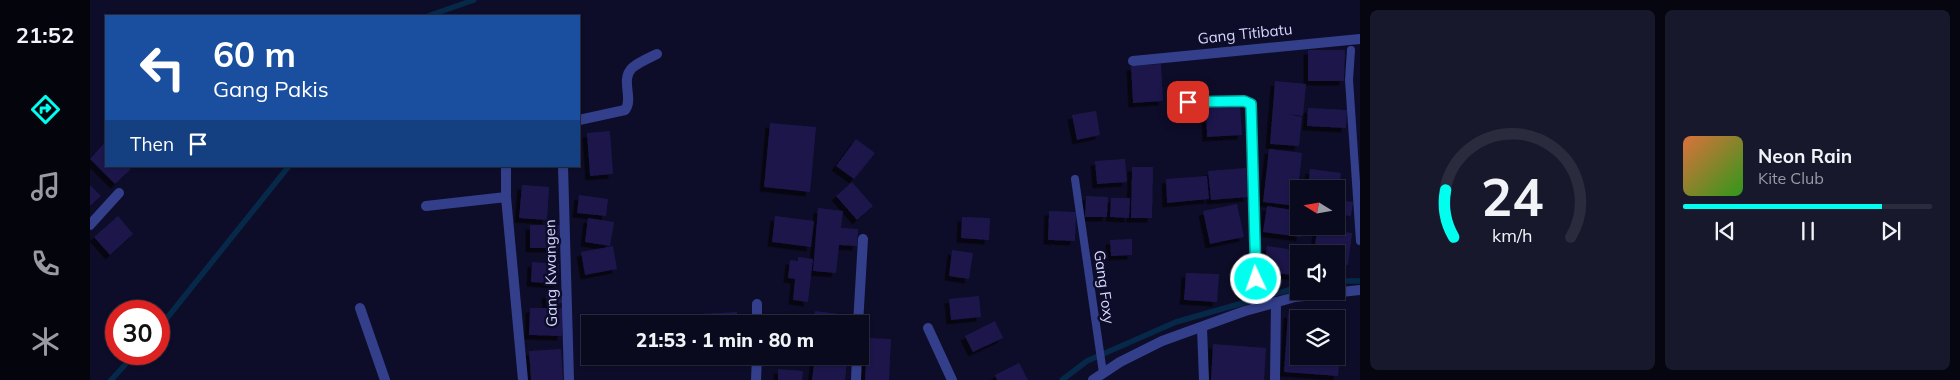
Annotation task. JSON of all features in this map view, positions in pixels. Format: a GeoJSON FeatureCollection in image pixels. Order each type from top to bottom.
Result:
{"type":"FeatureCollection","features":[{"type":"Feature","properties":{"kind":"street","name":"Gang Titibatu"},"geometry":{"type":"LineString","coordinates":[[1134,61],[1360,39]]}},
{"type":"Feature","properties":{"kind":"street"},"geometry":{"type":"LineString","coordinates":[[580,120],[626,110],[628,105],[626,84],[629,72],[656,54]]}},
{"type":"Feature","properties":{"kind":"street"},"geometry":{"type":"LineString","coordinates":[[1188,102],[1244,101],[1251,104],[1257,302]]}},
{"type":"Feature","properties":{"kind":"street"},"geometry":{"type":"LineString","coordinates":[[506,167],[506,197],[523,380]]}},
{"type":"Feature","properties":{"kind":"street","name":"Gang Kwangen"},"geometry":{"type":"LineString","coordinates":[[563,167],[569,380]]}},
{"type":"Feature","properties":{"kind":"street"},"geometry":{"type":"LineString","coordinates":[[90,226],[119,193]]}},
{"type":"Feature","properties":{"kind":"street"},"geometry":{"type":"LineString","coordinates":[[426,206],[506,197]]}},
{"type":"Feature","properties":{"kind":"street"},"geometry":{"type":"LineString","coordinates":[[859,315],[863,239]]}},
{"type":"Feature","properties":{"kind":"street"},"geometry":{"type":"LineString","coordinates":[[1093,380],[1120,362],[1162,341],[1202,328],[1257,302],[1276,302],[1316,293],[1360,290]]}},
{"type":"Feature","properties":{"kind":"street"},"geometry":{"type":"LineString","coordinates":[[1275,380],[1276,302]]}},
{"type":"Feature","properties":{"kind":"street"},"geometry":{"type":"LineString","coordinates":[[757,304],[757,315]]}},
{"type":"Feature","properties":{"kind":"street"},"geometry":{"type":"LineString","coordinates":[[360,308],[385,380]]}},
{"type":"Feature","properties":{"kind":"street"},"geometry":{"type":"LineString","coordinates":[[928,328],[952,380]]}},
{"type":"Feature","properties":{"kind":"street"},"geometry":{"type":"LineString","coordinates":[[1202,328],[1204,380]]}},
{"type":"Feature","properties":{"kind":"street"},"geometry":{"type":"LineString","coordinates":[[756,380],[757,365]]}},
{"type":"Feature","properties":{"kind":"street"},"geometry":{"type":"LineString","coordinates":[[856,380],[857,365]]}},
{"type":"Feature","properties":{"kind":"lane"},"geometry":{"type":"LineString","coordinates":[[1351,50],[1349,80],[1360,240]]}},
{"type":"Feature","properties":{"kind":"lane","name":"Gang Foxy"},"geometry":{"type":"LineString","coordinates":[[1074,179],[1103,373]]}},
{"type":"Feature","properties":{"kind":"building"},"geometry":{"type":"Polygon","coordinates":[[[1308,50],[1345,50],[1344,81],[1308,81],[1308,50]]]}},
{"type":"Feature","properties":{"kind":"building"},"geometry":{"type":"Polygon","coordinates":[[[1161,64],[1163,101],[1133,103],[1131,66],[1161,64]]]}},
{"type":"Feature","properties":{"kind":"building"},"geometry":{"type":"Polygon","coordinates":[[[1275,81],[1306,84],[1303,116],[1288,114],[1302,117],[1299,146],[1270,144],[1275,81]]]}},
{"type":"Feature","properties":{"kind":"building"},"geometry":{"type":"Polygon","coordinates":[[[1240,106],[1242,135],[1207,137],[1206,108],[1240,106]]]}},
{"type":"Feature","properties":{"kind":"building"},"geometry":{"type":"Polygon","coordinates":[[[1308,108],[1347,110],[1346,128],[1307,126],[1308,108]]]}},
{"type":"Feature","properties":{"kind":"building"},"geometry":{"type":"Polygon","coordinates":[[[1096,111],[1100,135],[1077,140],[1072,115],[1096,111]]]}},
{"type":"Feature","properties":{"kind":"building"},"geometry":{"type":"Polygon","coordinates":[[[770,123],[816,127],[810,192],[764,187],[770,123]]]}},
{"type":"Feature","properties":{"kind":"building"},"geometry":{"type":"Polygon","coordinates":[[[610,131],[613,174],[590,176],[587,133],[610,131]]]}},
{"type":"Feature","properties":{"kind":"building"},"geometry":{"type":"Polygon","coordinates":[[[856,139],[875,153],[854,179],[836,166],[856,139]]]}},
{"type":"Feature","properties":{"kind":"building"},"geometry":{"type":"Polygon","coordinates":[[[105,142],[105,167],[129,167],[131,169],[115,184],[90,159],[105,142]]]}},
{"type":"Feature","properties":{"kind":"building"},"geometry":{"type":"Polygon","coordinates":[[[1269,149],[1302,153],[1299,180],[1290,180],[1290,205],[1263,202],[1269,149]]]}},
{"type":"Feature","properties":{"kind":"building"},"geometry":{"type":"Polygon","coordinates":[[[1125,159],[1127,182],[1097,184],[1095,161],[1125,159]]]}},
{"type":"Feature","properties":{"kind":"building"},"geometry":{"type":"Polygon","coordinates":[[[1132,167],[1153,167],[1152,218],[1131,218],[1132,167]]]}},
{"type":"Feature","properties":{"kind":"building"},"geometry":{"type":"Polygon","coordinates":[[[1246,168],[1248,197],[1211,200],[1208,171],[1246,168]]]}},
{"type":"Feature","properties":{"kind":"building"},"geometry":{"type":"Polygon","coordinates":[[[1310,169],[1341,173],[1340,180],[1309,180],[1310,169]]]}},
{"type":"Feature","properties":{"kind":"building"},"geometry":{"type":"Polygon","coordinates":[[[1207,176],[1209,199],[1167,203],[1166,179],[1207,176]]]}},
{"type":"Feature","properties":{"kind":"building"},"geometry":{"type":"Polygon","coordinates":[[[852,182],[873,206],[857,220],[836,196],[852,182]]]}},
{"type":"Feature","properties":{"kind":"building"},"geometry":{"type":"Polygon","coordinates":[[[90,185],[101,196],[90,206],[90,185]]]}},
{"type":"Feature","properties":{"kind":"building"},"geometry":{"type":"Polygon","coordinates":[[[522,185],[549,187],[547,220],[519,218],[522,185]]]}},
{"type":"Feature","properties":{"kind":"building"},"geometry":{"type":"Polygon","coordinates":[[[579,195],[608,199],[606,216],[577,213],[579,195]]]}},
{"type":"Feature","properties":{"kind":"building"},"geometry":{"type":"Polygon","coordinates":[[[1086,196],[1108,197],[1107,217],[1085,217],[1086,196]]]}},
{"type":"Feature","properties":{"kind":"building"},"geometry":{"type":"Polygon","coordinates":[[[1111,198],[1130,198],[1129,218],[1110,217],[1111,198]]]}},
{"type":"Feature","properties":{"kind":"building"},"geometry":{"type":"Polygon","coordinates":[[[1345,201],[1353,202],[1351,216],[1345,215],[1345,201]]]}},
{"type":"Feature","properties":{"kind":"building"},"geometry":{"type":"Polygon","coordinates":[[[1237,204],[1244,237],[1210,244],[1203,211],[1237,204]]]}},
{"type":"Feature","properties":{"kind":"building"},"geometry":{"type":"Polygon","coordinates":[[[1267,206],[1290,210],[1290,235],[1301,235],[1301,237],[1263,232],[1267,206]]]}},
{"type":"Feature","properties":{"kind":"building"},"geometry":{"type":"Polygon","coordinates":[[[818,208],[843,211],[841,228],[858,229],[857,246],[839,245],[836,273],[813,271],[818,208]]]}},
{"type":"Feature","properties":{"kind":"building"},"geometry":{"type":"Polygon","coordinates":[[[1049,211],[1076,212],[1075,241],[1048,240],[1049,211]]]}},
{"type":"Feature","properties":{"kind":"building"},"geometry":{"type":"Polygon","coordinates":[[[118,216],[133,234],[110,255],[94,237],[118,216]]]}},
{"type":"Feature","properties":{"kind":"building"},"geometry":{"type":"Polygon","coordinates":[[[775,216],[814,221],[811,247],[772,242],[775,216]]]}},
{"type":"Feature","properties":{"kind":"building"},"geometry":{"type":"Polygon","coordinates":[[[962,217],[990,218],[989,240],[961,238],[962,217]]]}},
{"type":"Feature","properties":{"kind":"building"},"geometry":{"type":"Polygon","coordinates":[[[588,218],[614,222],[610,246],[585,242],[588,218]]]}},
{"type":"Feature","properties":{"kind":"building"},"geometry":{"type":"Polygon","coordinates":[[[530,225],[560,225],[559,248],[530,248],[530,225]]]}},
{"type":"Feature","properties":{"kind":"building"},"geometry":{"type":"Polygon","coordinates":[[[1345,232],[1352,233],[1348,265],[1345,264],[1345,245],[1315,245],[1316,235],[1345,235],[1345,232]]]}},
{"type":"Feature","properties":{"kind":"building"},"geometry":{"type":"Polygon","coordinates":[[[1132,239],[1132,255],[1111,256],[1110,240],[1132,239]]]}},
{"type":"Feature","properties":{"kind":"building"},"geometry":{"type":"Polygon","coordinates":[[[613,246],[617,269],[585,275],[581,252],[613,246]]]}},
{"type":"Feature","properties":{"kind":"building"},"geometry":{"type":"Polygon","coordinates":[[[1267,246],[1290,249],[1290,275],[1264,271],[1267,246]]]}},
{"type":"Feature","properties":{"kind":"building"},"geometry":{"type":"Polygon","coordinates":[[[952,250],[973,253],[969,279],[949,276],[952,250]]]}},
{"type":"Feature","properties":{"kind":"building"},"geometry":{"type":"Polygon","coordinates":[[[798,257],[813,259],[808,302],[793,300],[795,279],[788,278],[790,260],[798,261],[798,257]]]}},
{"type":"Feature","properties":{"kind":"building"},"geometry":{"type":"Polygon","coordinates":[[[532,262],[559,264],[558,284],[531,282],[532,262]]]}},
{"type":"Feature","properties":{"kind":"building"},"geometry":{"type":"Polygon","coordinates":[[[1186,273],[1219,274],[1217,302],[1184,300],[1186,273]]]}},
{"type":"Feature","properties":{"kind":"building"},"geometry":{"type":"Polygon","coordinates":[[[561,293],[562,303],[547,305],[546,294],[561,293]]]}},
{"type":"Feature","properties":{"kind":"building"},"geometry":{"type":"Polygon","coordinates":[[[979,296],[981,317],[951,320],[949,299],[979,296]]]}},
{"type":"Feature","properties":{"kind":"building"},"geometry":{"type":"Polygon","coordinates":[[[530,308],[563,308],[562,336],[529,335],[530,308]]]}},
{"type":"Feature","properties":{"kind":"building"},"geometry":{"type":"Polygon","coordinates":[[[815,311],[847,315],[814,315],[815,311]]]}},
{"type":"Feature","properties":{"kind":"building"},"geometry":{"type":"Polygon","coordinates":[[[737,312],[737,315],[700,315],[737,312]]]}},
{"type":"Feature","properties":{"kind":"building"},"geometry":{"type":"Polygon","coordinates":[[[1288,313],[1290,313],[1290,365],[1339,365],[1338,376],[1284,372],[1288,313]]]}},
{"type":"Feature","properties":{"kind":"building"},"geometry":{"type":"Polygon","coordinates":[[[995,321],[1003,338],[973,352],[965,336],[995,321]]]}},
{"type":"Feature","properties":{"kind":"building"},"geometry":{"type":"Polygon","coordinates":[[[869,338],[891,339],[889,380],[865,380],[866,365],[869,365],[869,338]]]}},
{"type":"Feature","properties":{"kind":"building"},"geometry":{"type":"Polygon","coordinates":[[[1213,344],[1266,348],[1264,380],[1211,380],[1213,344]]]}},
{"type":"Feature","properties":{"kind":"building"},"geometry":{"type":"Polygon","coordinates":[[[561,349],[563,380],[531,380],[529,351],[561,349]]]}},
{"type":"Feature","properties":{"kind":"building"},"geometry":{"type":"Polygon","coordinates":[[[1019,363],[1028,380],[997,380],[995,375],[1019,363]]]}},
{"type":"Feature","properties":{"kind":"building"},"geometry":{"type":"Polygon","coordinates":[[[814,365],[847,365],[845,380],[812,380],[814,365]]]}},
{"type":"Feature","properties":{"kind":"building"},"geometry":{"type":"Polygon","coordinates":[[[778,369],[803,371],[802,380],[778,380],[778,369]]]}},
{"type":"Feature","properties":{"kind":"waterway"},"geometry":{"type":"LineString","coordinates":[[431,15],[474,0]]}},
{"type":"Feature","properties":{"kind":"waterway"},"geometry":{"type":"LineString","coordinates":[[170,314],[288,167]]}},
{"type":"Feature","properties":{"kind":"waterway"},"geometry":{"type":"LineString","coordinates":[[1345,281],[1360,281]]}},
{"type":"Feature","properties":{"kind":"waterway"},"geometry":{"type":"LineString","coordinates":[[1062,380],[1087,361],[1176,322],[1290,290]]}},
{"type":"Feature","properties":{"kind":"waterway"},"geometry":{"type":"LineString","coordinates":[[111,380],[125,365]]}},
{"type":"Feature","properties":{"kind":"route"},"geometry":{"type":"LineString","coordinates":[[1188,102],[1247,101],[1251,104],[1256,279]]}}]}
